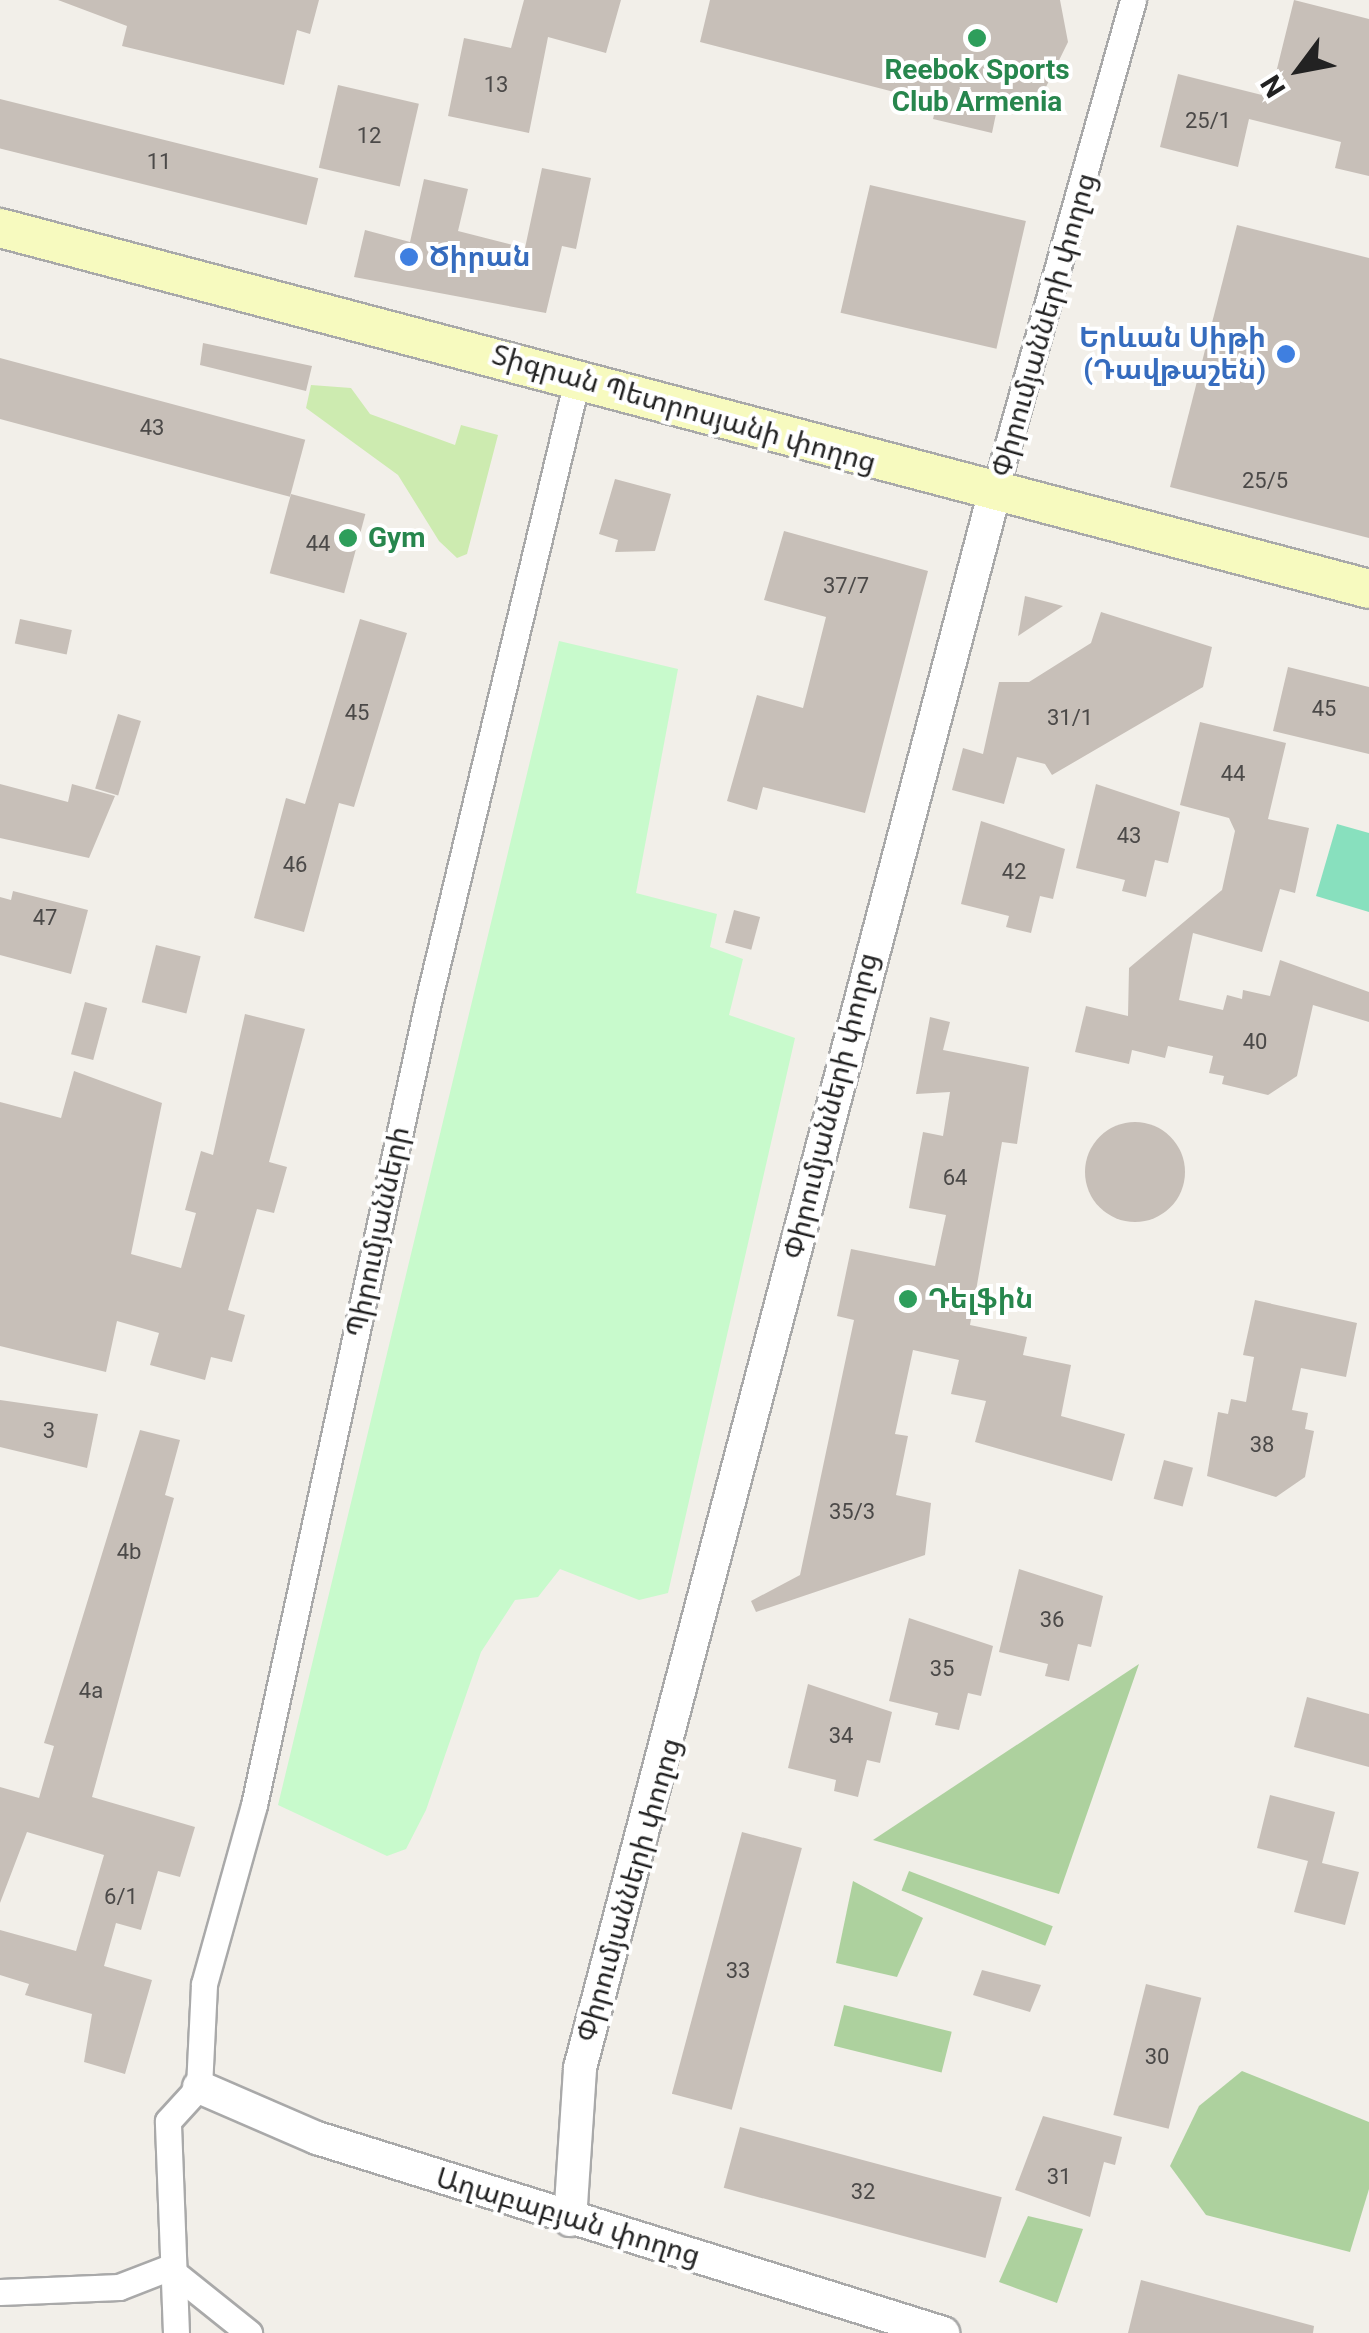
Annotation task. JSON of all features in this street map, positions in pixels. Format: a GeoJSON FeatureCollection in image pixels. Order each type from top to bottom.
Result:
{"type":"FeatureCollection","features":[{"type":"Feature","properties":{"kind":"main road","name":"Տիգրան Պետրոսյանի փողոց"},"geometry":{"type":"LineString","coordinates":[[0,228],[1369,604]]}},
{"type":"Feature","properties":{"kind":"main road","name":"Տիգրան Պետրոսյանի փողոց"},"geometry":{"type":"LineString","coordinates":[[0,250],[575,388]]}},
{"type":"Feature","properties":{"kind":"main road","name":"Տիգրան Պետրոսյանի փողոց"},"geometry":{"type":"LineString","coordinates":[[992,502],[1369,589]]}},
{"type":"Feature","properties":{"kind":"street","name":"Փիրումյանների փողոց"},"geometry":{"type":"LineString","coordinates":[[570,2220],[580,2068],[992,502],[1133,0]]}},
{"type":"Feature","properties":{"kind":"street","name":"Պիրումյանների"},"geometry":{"type":"LineString","coordinates":[[199,2087],[204,1984],[254,1805],[432,982],[575,388]]}},
{"type":"Feature","properties":{"kind":"street","name":"Աղաբաբյան փողոց"},"geometry":{"type":"LineString","coordinates":[[199,2087],[317,2138],[942,2333]]}},
{"type":"Feature","properties":{"kind":"street"},"geometry":{"type":"LineString","coordinates":[[176,2333],[168,2268],[168,2121],[199,2087]]}},
{"type":"Feature","properties":{"kind":"street"},"geometry":{"type":"LineString","coordinates":[[0,2292],[119,2287],[168,2268]]}},
{"type":"Feature","properties":{"kind":"street"},"geometry":{"type":"LineString","coordinates":[[168,2268],[250,2333]]}},
{"type":"Feature","properties":{"kind":"green space"},"geometry":{"type":"Polygon","coordinates":[[[311,385],[351,388],[370,414],[455,445],[461,425],[498,435],[467,554],[457,558],[439,541],[398,475],[306,408],[311,385]]]}},
{"type":"Feature","properties":{"kind":"green space"},"geometry":{"type":"Polygon","coordinates":[[[559,641],[678,669],[636,893],[717,914],[710,947],[743,959],[729,1015],[795,1038],[668,1593],[639,1600],[560,1569],[538,1597],[515,1600],[481,1652],[426,1810],[406,1849],[387,1856],[278,1805],[559,641]]]}},
{"type":"Feature","properties":{"kind":"green space"},"geometry":{"type":"Polygon","coordinates":[[[1337,824],[1369,833],[1369,912],[1316,896],[1337,824]]]}},
{"type":"Feature","properties":{"kind":"green space"},"geometry":{"type":"Polygon","coordinates":[[[1139,1664],[1059,1894],[873,1840],[1139,1664]]]}},
{"type":"Feature","properties":{"kind":"green space"},"geometry":{"type":"Polygon","coordinates":[[[909,1871],[1053,1926],[1045,1946],[901,1891],[909,1871]]]}},
{"type":"Feature","properties":{"kind":"green space"},"geometry":{"type":"Polygon","coordinates":[[[853,1881],[923,1918],[897,1977],[836,1963],[853,1881]]]}},
{"type":"Feature","properties":{"kind":"green space"},"geometry":{"type":"Polygon","coordinates":[[[844,2005],[952,2032],[942,2073],[834,2046],[844,2005]]]}},
{"type":"Feature","properties":{"kind":"green space"},"geometry":{"type":"Polygon","coordinates":[[[1242,2071],[1369,2122],[1369,2189],[1350,2252],[1206,2215],[1170,2166],[1199,2106],[1242,2071]]]}},
{"type":"Feature","properties":{"kind":"green space"},"geometry":{"type":"Polygon","coordinates":[[[1028,2216],[1083,2229],[1057,2303],[999,2282],[1028,2216]]]}},
{"type":"Feature","properties":{"kind":"building"},"geometry":{"type":"Polygon","coordinates":[[[58,0],[319,0],[310,34],[297,30],[284,85],[122,46],[127,26],[58,0]]]}},
{"type":"Feature","properties":{"kind":"building"},"geometry":{"type":"Polygon","coordinates":[[[524,0],[621,0],[606,53],[548,37],[529,133],[448,116],[464,38],[511,48],[524,0]]]}},
{"type":"Feature","properties":{"kind":"building"},"geometry":{"type":"Polygon","coordinates":[[[710,0],[1060,0],[1068,42],[1045,89],[997,109],[992,133],[933,119],[937,103],[700,42],[710,0]]]}},
{"type":"Feature","properties":{"kind":"building"},"geometry":{"type":"Polygon","coordinates":[[[1294,0],[1369,19],[1369,176],[1335,168],[1341,142],[1249,119],[1238,167],[1160,147],[1178,74],[1270,97],[1294,0]]]}},
{"type":"Feature","properties":{"kind":"building"},"geometry":{"type":"Polygon","coordinates":[[[338,85],[419,104],[400,186],[319,168],[338,85]]]}},
{"type":"Feature","properties":{"kind":"building"},"geometry":{"type":"Polygon","coordinates":[[[0,99],[318,178],[307,225],[0,148],[0,99]]]}},
{"type":"Feature","properties":{"kind":"building"},"geometry":{"type":"Polygon","coordinates":[[[542,168],[591,178],[576,249],[562,246],[546,313],[354,277],[365,230],[410,242],[424,179],[468,189],[458,231],[525,248],[542,168]]]}},
{"type":"Feature","properties":{"kind":"building"},"geometry":{"type":"Polygon","coordinates":[[[870,185],[1026,221],[996,349],[841,313],[870,185]]]}},
{"type":"Feature","properties":{"kind":"building","name":"Երևան Սիթի (Դավթաշեն)"},"geometry":{"type":"Polygon","coordinates":[[[1237,225],[1369,258],[1369,538],[1170,487],[1237,225]]]}},
{"type":"Feature","properties":{"kind":"building"},"geometry":{"type":"Polygon","coordinates":[[[203,343],[312,366],[306,391],[200,365],[203,343]]]}},
{"type":"Feature","properties":{"kind":"building"},"geometry":{"type":"Polygon","coordinates":[[[0,358],[305,440],[290,497],[0,419],[0,358]]]}},
{"type":"Feature","properties":{"kind":"building"},"geometry":{"type":"Polygon","coordinates":[[[615,479],[671,494],[655,551],[615,552],[618,540],[599,534],[615,479]]]}},
{"type":"Feature","properties":{"kind":"building"},"geometry":{"type":"Polygon","coordinates":[[[291,494],[365,514],[344,593],[270,573],[291,494]]]}},
{"type":"Feature","properties":{"kind":"building"},"geometry":{"type":"Polygon","coordinates":[[[784,531],[928,571],[865,813],[763,787],[757,810],[727,801],[757,695],[803,708],[826,617],[764,600],[784,531]]]}},
{"type":"Feature","properties":{"kind":"building"},"geometry":{"type":"Polygon","coordinates":[[[1025,596],[1063,606],[1018,636],[1025,596]]]}},
{"type":"Feature","properties":{"kind":"building"},"geometry":{"type":"Polygon","coordinates":[[[1101,612],[1212,647],[1203,687],[1052,775],[1045,764],[1017,757],[1004,804],[952,790],[963,748],[983,754],[999,682],[1029,682],[1091,643],[1101,612]]]}},
{"type":"Feature","properties":{"kind":"building"},"geometry":{"type":"Polygon","coordinates":[[[20,619],[72,630],[67,654],[15,643],[20,619]]]}},
{"type":"Feature","properties":{"kind":"building"},"geometry":{"type":"Polygon","coordinates":[[[360,619],[407,633],[354,807],[339,803],[304,932],[254,918],[286,798],[305,804],[360,619]]]}},
{"type":"Feature","properties":{"kind":"building"},"geometry":{"type":"Polygon","coordinates":[[[1288,667],[1369,687],[1369,754],[1273,731],[1288,667]]]}},
{"type":"Feature","properties":{"kind":"building"},"geometry":{"type":"Polygon","coordinates":[[[118,714],[141,721],[118,796],[95,789],[118,714]]]}},
{"type":"Feature","properties":{"kind":"building"},"geometry":{"type":"Polygon","coordinates":[[[1200,722],[1286,743],[1268,819],[1309,828],[1295,893],[1280,889],[1262,952],[1193,933],[1179,1000],[1223,1010],[1227,995],[1242,999],[1243,990],[1270,996],[1280,960],[1369,992],[1369,1022],[1313,1005],[1297,1076],[1268,1095],[1222,1084],[1224,1076],[1209,1073],[1213,1056],[1168,1046],[1165,1058],[1132,1050],[1129,1064],[1075,1052],[1086,1006],[1128,1016],[1129,968],[1222,890],[1235,831],[1229,818],[1180,805],[1200,722]]]}},
{"type":"Feature","properties":{"kind":"building"},"geometry":{"type":"Polygon","coordinates":[[[0,784],[68,802],[72,784],[115,796],[89,858],[0,838],[0,784]]]}},
{"type":"Feature","properties":{"kind":"building"},"geometry":{"type":"Polygon","coordinates":[[[1096,784],[1180,812],[1168,863],[1155,860],[1146,897],[1122,891],[1125,880],[1076,868],[1096,784]]]}},
{"type":"Feature","properties":{"kind":"building"},"geometry":{"type":"Polygon","coordinates":[[[981,821],[1065,849],[1053,899],[1040,896],[1031,933],[1006,927],[1009,916],[961,904],[981,821]]]}},
{"type":"Feature","properties":{"kind":"building"},"geometry":{"type":"Polygon","coordinates":[[[13,891],[88,910],[71,974],[0,955],[0,897],[11,900],[13,891]]]}},
{"type":"Feature","properties":{"kind":"building"},"geometry":{"type":"Polygon","coordinates":[[[734,910],[760,917],[751,950],[725,943],[734,910]]]}},
{"type":"Feature","properties":{"kind":"building"},"geometry":{"type":"Polygon","coordinates":[[[156,945],[201,956],[186,1013],[142,1002],[156,945]]]}},
{"type":"Feature","properties":{"kind":"building"},"geometry":{"type":"Polygon","coordinates":[[[85,1002],[107,1008],[93,1060],[71,1054],[85,1002]]]}},
{"type":"Feature","properties":{"kind":"building"},"geometry":{"type":"Polygon","coordinates":[[[245,1014],[305,1029],[269,1162],[287,1167],[274,1213],[257,1209],[228,1310],[245,1315],[232,1362],[211,1357],[205,1380],[150,1365],[159,1333],[117,1321],[106,1372],[0,1346],[0,1102],[61,1118],[74,1071],[162,1103],[131,1254],[181,1268],[196,1213],[185,1210],[201,1151],[213,1155],[245,1014]]]}},
{"type":"Feature","properties":{"kind":"building"},"geometry":{"type":"Polygon","coordinates":[[[930,1017],[950,1022],[943,1050],[1029,1067],[1017,1144],[1002,1142],[970,1325],[1027,1337],[1023,1355],[1071,1365],[1061,1416],[1125,1434],[1112,1481],[975,1442],[986,1401],[951,1394],[959,1360],[913,1350],[895,1434],[908,1436],[896,1495],[931,1503],[925,1555],[756,1612],[751,1601],[800,1575],[854,1320],[837,1316],[851,1249],[935,1266],[946,1215],[909,1208],[923,1132],[943,1136],[950,1092],[916,1094],[930,1017]]]}},
{"type":"Feature","properties":{"kind":"building"},"geometry":{"type":"Polygon","coordinates":[[[1135,1122],[1163,1130],[1177,1144],[1185,1172],[1177,1200],[1163,1214],[1135,1222],[1107,1214],[1093,1200],[1085,1172],[1093,1144],[1107,1130],[1135,1122]]]}},
{"type":"Feature","properties":{"kind":"building"},"geometry":{"type":"Polygon","coordinates":[[[1255,1300],[1357,1323],[1346,1377],[1301,1368],[1292,1410],[1308,1413],[1305,1429],[1314,1431],[1305,1477],[1276,1497],[1207,1476],[1218,1412],[1228,1414],[1231,1399],[1246,1402],[1254,1357],[1243,1355],[1255,1300]]]}},
{"type":"Feature","properties":{"kind":"building"},"geometry":{"type":"Polygon","coordinates":[[[0,1400],[98,1414],[87,1468],[0,1447],[0,1400]]]}},
{"type":"Feature","properties":{"kind":"building"},"geometry":{"type":"Polygon","coordinates":[[[140,1430],[180,1440],[165,1495],[174,1498],[92,1797],[195,1827],[180,1877],[158,1871],[141,1930],[116,1923],[104,1966],[152,1980],[125,2074],[84,2062],[92,2014],[25,1995],[29,1984],[0,1975],[0,1930],[76,1951],[104,1855],[27,1832],[0,1903],[0,1787],[39,1798],[54,1746],[44,1743],[140,1430]]]}},
{"type":"Feature","properties":{"kind":"building"},"geometry":{"type":"Polygon","coordinates":[[[1164,1460],[1193,1468],[1183,1506],[1154,1499],[1164,1460]]]}},
{"type":"Feature","properties":{"kind":"building"},"geometry":{"type":"Polygon","coordinates":[[[1019,1569],[1103,1596],[1091,1647],[1078,1644],[1069,1681],[1045,1676],[1048,1664],[999,1652],[1019,1569]]]}},
{"type":"Feature","properties":{"kind":"building"},"geometry":{"type":"Polygon","coordinates":[[[909,1618],[993,1646],[981,1696],[968,1693],[959,1730],[935,1725],[938,1713],[889,1701],[909,1618]]]}},
{"type":"Feature","properties":{"kind":"building"},"geometry":{"type":"Polygon","coordinates":[[[808,1684],[892,1712],[880,1763],[867,1760],[858,1797],[834,1791],[836,1780],[788,1768],[808,1684]]]}},
{"type":"Feature","properties":{"kind":"building"},"geometry":{"type":"Polygon","coordinates":[[[1307,1697],[1369,1714],[1369,1767],[1294,1747],[1307,1697]]]}},
{"type":"Feature","properties":{"kind":"building"},"geometry":{"type":"Polygon","coordinates":[[[1270,1795],[1335,1812],[1322,1863],[1359,1872],[1345,1925],[1294,1912],[1308,1861],[1257,1848],[1270,1795]]]}},
{"type":"Feature","properties":{"kind":"building"},"geometry":{"type":"Polygon","coordinates":[[[742,1832],[802,1848],[732,2110],[672,2094],[742,1832]]]}},
{"type":"Feature","properties":{"kind":"building"},"geometry":{"type":"Polygon","coordinates":[[[982,1970],[1041,1985],[1030,2012],[973,1995],[982,1970]]]}},
{"type":"Feature","properties":{"kind":"building"},"geometry":{"type":"Polygon","coordinates":[[[1146,1984],[1201,1998],[1169,2129],[1113,2115],[1146,1984]]]}},
{"type":"Feature","properties":{"kind":"building"},"geometry":{"type":"Polygon","coordinates":[[[1043,2116],[1122,2137],[1115,2165],[1104,2162],[1090,2217],[1015,2190],[1043,2116]]]}},
{"type":"Feature","properties":{"kind":"building"},"geometry":{"type":"Polygon","coordinates":[[[740,2127],[1002,2197],[985,2258],[724,2188],[740,2127]]]}},
{"type":"Feature","properties":{"kind":"building"},"geometry":{"type":"Polygon","coordinates":[[[1141,2280],[1314,2326],[1313,2333],[1128,2333],[1141,2280]]]}},
{"type":"Feature","properties":{"kind":"place","name":"Reebok Sports Club Armenia"},"geometry":{"type":"Point","coordinates":[977,38]}},
{"type":"Feature","properties":{"kind":"place","name":"Ծիրան"},"geometry":{"type":"Point","coordinates":[409,257]}},
{"type":"Feature","properties":{"kind":"place","name":"Երևան Սիթի (Դավթաշեն)"},"geometry":{"type":"Point","coordinates":[1286,354]}},
{"type":"Feature","properties":{"kind":"place","name":"Gym"},"geometry":{"type":"Point","coordinates":[348,538]}},
{"type":"Feature","properties":{"kind":"place","name":"Դելֆին"},"geometry":{"type":"Point","coordinates":[908,1299]}}]}
